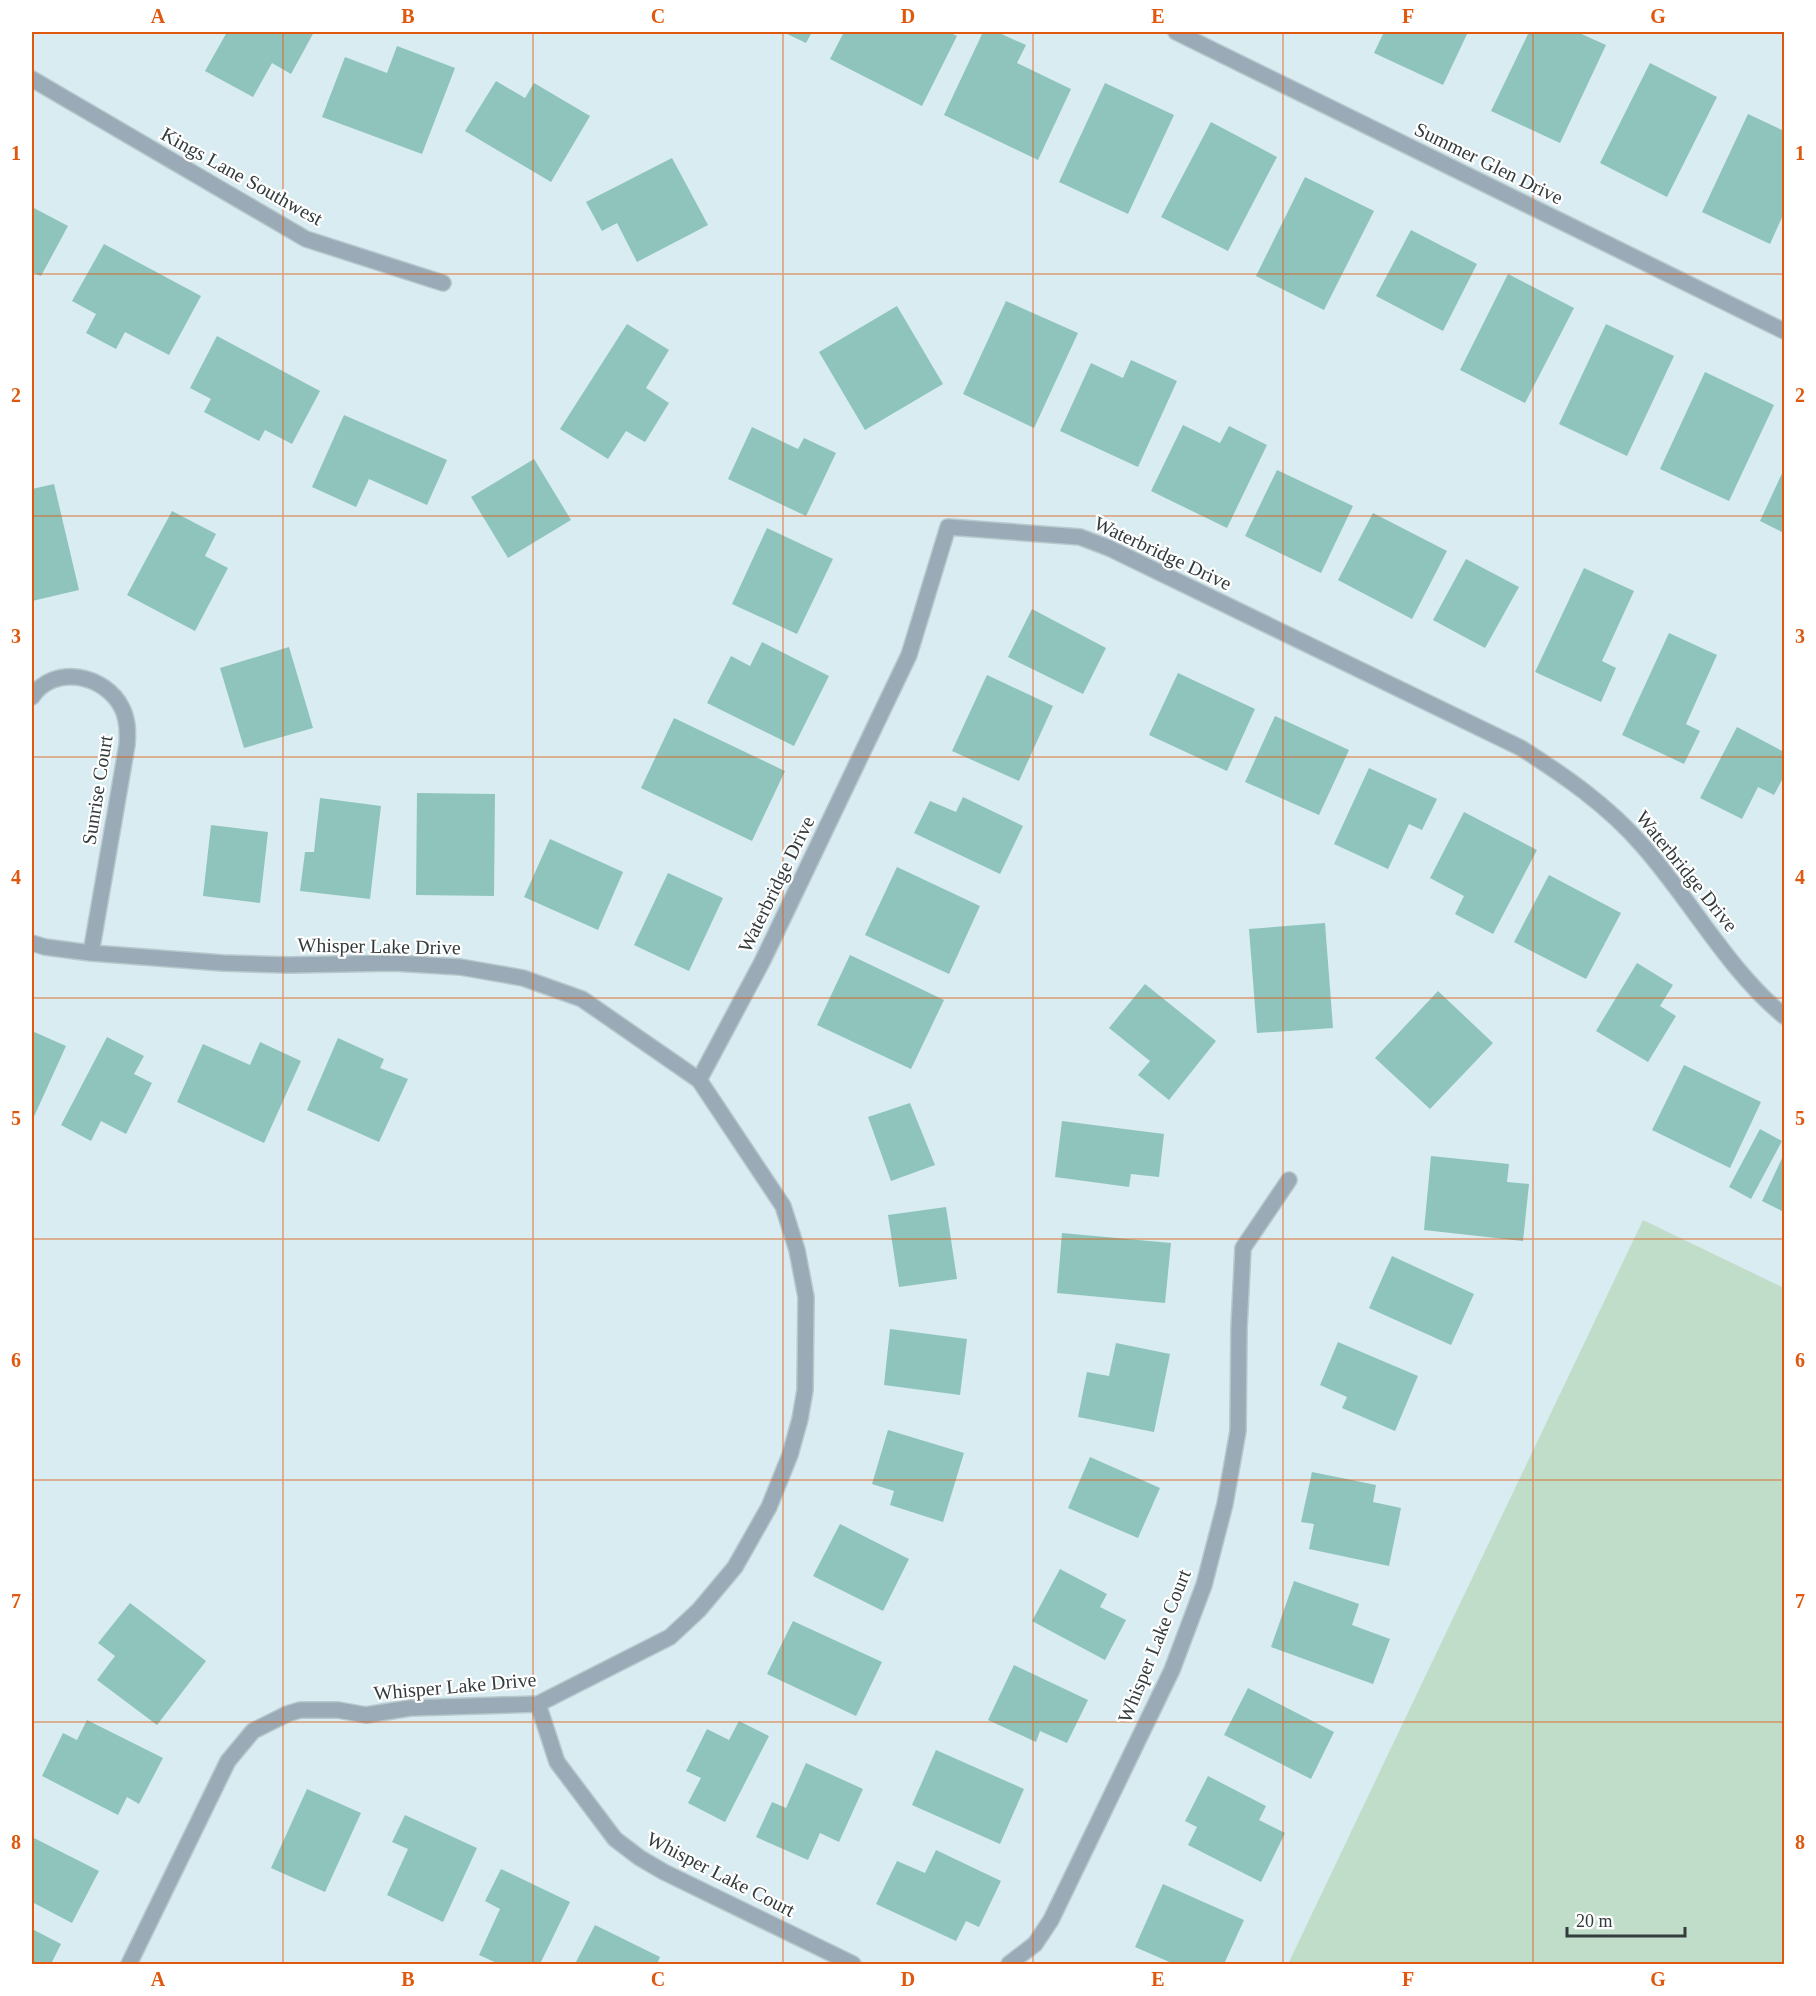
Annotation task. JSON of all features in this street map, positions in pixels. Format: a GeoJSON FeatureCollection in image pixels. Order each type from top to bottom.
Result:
{"type":"FeatureCollection","features":[{"type":"Feature","properties":{"kind":"street","name":"Summer Glen Drive"},"geometry":{"type":"LineString","coordinates":[[1176,32],[1785,331]]}},
{"type":"Feature","properties":{"kind":"street","name":"Kings Lane Southwest"},"geometry":{"type":"LineString","coordinates":[[32,80],[306,239],[443,283]]}},
{"type":"Feature","properties":{"kind":"street","name":"Waterbridge Drive"},"geometry":{"type":"LineString","coordinates":[[699,1080],[762,962],[909,655],[948,527],[1080,537],[1109,548],[1521,748],[1573,782],[1622,823],[1644,846],[1748,980],[1771,1005],[1785,1016]]}},
{"type":"Feature","properties":{"kind":"street","name":"Sunrise Court"},"geometry":{"type":"LineString","coordinates":[[32,697],[38,687],[57,678],[75,676],[94,681],[111,692],[122,707],[128,725],[128,745],[91,952]]}},
{"type":"Feature","properties":{"kind":"street","name":"Whisper Lake Drive"},"geometry":{"type":"LineString","coordinates":[[32,943],[45,947],[91,952],[223,963],[289,965],[394,963],[460,967],[523,978],[582,999],[699,1080],[783,1206],[796,1250],[806,1297],[805,1390],[790,1455],[769,1507],[735,1567],[699,1610],[670,1637],[538,1704],[410,1708],[366,1715],[338,1710],[300,1710],[253,1731],[228,1761],[129,1965]]}},
{"type":"Feature","properties":{"kind":"street","name":"Whisper Lake Court"},"geometry":{"type":"LineString","coordinates":[[1009,1965],[1035,1944],[1052,1920],[1172,1670],[1204,1585],[1225,1503],[1238,1431],[1239,1328],[1243,1248],[1289,1180]]}},
{"type":"Feature","properties":{"kind":"street","name":"Whisper Lake Court"},"geometry":{"type":"LineString","coordinates":[[538,1704],[557,1762],[615,1839],[664,1872],[853,1965]]}},
{"type":"Feature","properties":{"kind":"green space"},"geometry":{"type":"Polygon","coordinates":[[[1643,1220],[1784,1288],[1784,1964],[1288,1964],[1643,1220]]]}},
{"type":"Feature","properties":{"kind":"building"},"geometry":{"type":"Polygon","coordinates":[[[227,32],[314,32],[291,74],[272,63],[253,97],[205,71],[227,32]]]}},
{"type":"Feature","properties":{"kind":"building"},"geometry":{"type":"Polygon","coordinates":[[[783,32],[812,32],[806,43],[783,32]]]}},
{"type":"Feature","properties":{"kind":"building"},"geometry":{"type":"Polygon","coordinates":[[[844,32],[949,32],[957,36],[922,106],[830,59],[844,32]]]}},
{"type":"Feature","properties":{"kind":"building"},"geometry":{"type":"Polygon","coordinates":[[[983,32],[997,32],[1026,45],[1017,63],[1071,89],[1038,160],[944,115],[983,32]]]}},
{"type":"Feature","properties":{"kind":"building"},"geometry":{"type":"Polygon","coordinates":[[[1384,32],[1468,32],[1443,85],[1374,53],[1384,32]]]}},
{"type":"Feature","properties":{"kind":"building"},"geometry":{"type":"Polygon","coordinates":[[[1529,32],[1577,32],[1606,45],[1560,143],[1491,111],[1529,32]]]}},
{"type":"Feature","properties":{"kind":"building"},"geometry":{"type":"Polygon","coordinates":[[[397,46],[455,68],[422,154],[322,117],[345,57],[387,73],[397,46]]]}},
{"type":"Feature","properties":{"kind":"building"},"geometry":{"type":"Polygon","coordinates":[[[1650,63],[1717,97],[1667,197],[1600,163],[1650,63]]]}},
{"type":"Feature","properties":{"kind":"building"},"geometry":{"type":"Polygon","coordinates":[[[496,81],[525,98],[534,83],[590,116],[551,182],[465,131],[496,81]]]}},
{"type":"Feature","properties":{"kind":"building"},"geometry":{"type":"Polygon","coordinates":[[[1105,83],[1174,115],[1128,214],[1059,182],[1105,83]]]}},
{"type":"Feature","properties":{"kind":"building"},"geometry":{"type":"Polygon","coordinates":[[[1748,114],[1784,131],[1784,213],[1770,244],[1702,212],[1748,114]]]}},
{"type":"Feature","properties":{"kind":"building"},"geometry":{"type":"Polygon","coordinates":[[[1211,122],[1277,157],[1228,251],[1161,217],[1211,122]]]}},
{"type":"Feature","properties":{"kind":"building"},"geometry":{"type":"Polygon","coordinates":[[[672,158],[708,225],[637,262],[617,223],[602,231],[586,202],[672,158]]]}},
{"type":"Feature","properties":{"kind":"building"},"geometry":{"type":"Polygon","coordinates":[[[1305,177],[1374,211],[1324,310],[1256,276],[1305,177]]]}},
{"type":"Feature","properties":{"kind":"building"},"geometry":{"type":"Polygon","coordinates":[[[32,207],[68,226],[41,276],[32,272],[32,207]]]}},
{"type":"Feature","properties":{"kind":"building"},"geometry":{"type":"Polygon","coordinates":[[[1411,230],[1477,264],[1443,331],[1376,296],[1411,230]]]}},
{"type":"Feature","properties":{"kind":"building"},"geometry":{"type":"Polygon","coordinates":[[[104,244],[201,296],[169,355],[125,332],[116,349],[86,333],[96,314],[72,301],[104,244]]]}},
{"type":"Feature","properties":{"kind":"building"},"geometry":{"type":"Polygon","coordinates":[[[1508,274],[1574,308],[1525,403],[1460,370],[1508,274]]]}},
{"type":"Feature","properties":{"kind":"building"},"geometry":{"type":"Polygon","coordinates":[[[1006,301],[1078,333],[1034,428],[963,394],[1006,301]]]}},
{"type":"Feature","properties":{"kind":"building"},"geometry":{"type":"Polygon","coordinates":[[[897,306],[943,384],[865,430],[819,352],[897,306]]]}},
{"type":"Feature","properties":{"kind":"building"},"geometry":{"type":"Polygon","coordinates":[[[627,324],[669,350],[646,388],[669,403],[645,442],[626,431],[608,459],[560,429],[627,324]]]}},
{"type":"Feature","properties":{"kind":"building"},"geometry":{"type":"Polygon","coordinates":[[[1606,324],[1674,356],[1627,456],[1559,424],[1606,324]]]}},
{"type":"Feature","properties":{"kind":"building"},"geometry":{"type":"Polygon","coordinates":[[[217,336],[320,391],[292,444],[265,430],[259,441],[204,412],[211,399],[190,388],[217,336]]]}},
{"type":"Feature","properties":{"kind":"building"},"geometry":{"type":"Polygon","coordinates":[[[1131,360],[1177,381],[1138,467],[1060,431],[1091,363],[1123,378],[1131,360]]]}},
{"type":"Feature","properties":{"kind":"building"},"geometry":{"type":"Polygon","coordinates":[[[1705,372],[1774,405],[1729,501],[1660,469],[1705,372]]]}},
{"type":"Feature","properties":{"kind":"building"},"geometry":{"type":"Polygon","coordinates":[[[344,415],[447,460],[427,505],[369,479],[356,507],[312,487],[344,415]]]}},
{"type":"Feature","properties":{"kind":"building"},"geometry":{"type":"Polygon","coordinates":[[[1183,425],[1220,443],[1229,426],[1267,445],[1227,528],[1151,491],[1183,425]]]}},
{"type":"Feature","properties":{"kind":"building"},"geometry":{"type":"Polygon","coordinates":[[[752,427],[798,449],[804,438],[836,453],[806,516],[728,479],[752,427]]]}},
{"type":"Feature","properties":{"kind":"building"},"geometry":{"type":"Polygon","coordinates":[[[534,459],[571,520],[508,558],[471,497],[534,459]]]}},
{"type":"Feature","properties":{"kind":"building"},"geometry":{"type":"Polygon","coordinates":[[[1784,469],[1784,533],[1760,521],[1784,469]]]}},
{"type":"Feature","properties":{"kind":"building"},"geometry":{"type":"Polygon","coordinates":[[[1277,470],[1353,506],[1321,573],[1245,536],[1277,470]]]}},
{"type":"Feature","properties":{"kind":"building"},"geometry":{"type":"Polygon","coordinates":[[[54,484],[79,590],[32,601],[32,489],[54,484]]]}},
{"type":"Feature","properties":{"kind":"building"},"geometry":{"type":"Polygon","coordinates":[[[172,511],[216,534],[205,556],[228,568],[195,631],[127,595],[172,511]]]}},
{"type":"Feature","properties":{"kind":"building"},"geometry":{"type":"Polygon","coordinates":[[[1373,513],[1447,551],[1412,619],[1338,580],[1373,513]]]}},
{"type":"Feature","properties":{"kind":"building"},"geometry":{"type":"Polygon","coordinates":[[[767,528],[833,559],[797,634],[732,604],[767,528]]]}},
{"type":"Feature","properties":{"kind":"building"},"geometry":{"type":"Polygon","coordinates":[[[1466,559],[1519,587],[1485,648],[1433,620],[1466,559]]]}},
{"type":"Feature","properties":{"kind":"building"},"geometry":{"type":"Polygon","coordinates":[[[1584,568],[1634,591],[1602,661],[1616,668],[1601,702],[1535,672],[1584,568]]]}},
{"type":"Feature","properties":{"kind":"building"},"geometry":{"type":"Polygon","coordinates":[[[1032,609],[1106,648],[1083,694],[1008,657],[1032,609]]]}},
{"type":"Feature","properties":{"kind":"building"},"geometry":{"type":"Polygon","coordinates":[[[1669,633],[1717,655],[1686,724],[1700,731],[1684,764],[1622,735],[1669,633]]]}},
{"type":"Feature","properties":{"kind":"building"},"geometry":{"type":"Polygon","coordinates":[[[762,642],[829,676],[794,746],[707,703],[731,656],[750,666],[762,642]]]}},
{"type":"Feature","properties":{"kind":"building"},"geometry":{"type":"Polygon","coordinates":[[[289,647],[313,728],[244,748],[220,668],[289,647]]]}},
{"type":"Feature","properties":{"kind":"building"},"geometry":{"type":"Polygon","coordinates":[[[1178,673],[1255,709],[1227,771],[1149,735],[1178,673]]]}},
{"type":"Feature","properties":{"kind":"building"},"geometry":{"type":"Polygon","coordinates":[[[987,675],[1053,706],[1019,781],[952,751],[987,675]]]}},
{"type":"Feature","properties":{"kind":"building"},"geometry":{"type":"Polygon","coordinates":[[[1275,716],[1349,750],[1319,815],[1245,782],[1275,716]]]}},
{"type":"Feature","properties":{"kind":"building"},"geometry":{"type":"Polygon","coordinates":[[[674,718],[785,771],[752,841],[641,788],[674,718]]]}},
{"type":"Feature","properties":{"kind":"building"},"geometry":{"type":"Polygon","coordinates":[[[1737,727],[1784,752],[1784,776],[1774,795],[1758,787],[1742,819],[1700,798],[1737,727]]]}},
{"type":"Feature","properties":{"kind":"building"},"geometry":{"type":"Polygon","coordinates":[[[1369,768],[1437,799],[1422,830],[1409,824],[1388,869],[1334,844],[1369,768]]]}},
{"type":"Feature","properties":{"kind":"building"},"geometry":{"type":"Polygon","coordinates":[[[417,793],[495,794],[494,896],[416,895],[417,793]]]}},
{"type":"Feature","properties":{"kind":"building"},"geometry":{"type":"Polygon","coordinates":[[[963,797],[1023,826],[1000,874],[914,833],[930,801],[956,812],[963,797]]]}},
{"type":"Feature","properties":{"kind":"building"},"geometry":{"type":"Polygon","coordinates":[[[320,798],[381,806],[370,899],[300,891],[305,852],[314,852],[320,798]]]}},
{"type":"Feature","properties":{"kind":"building"},"geometry":{"type":"Polygon","coordinates":[[[1464,812],[1537,850],[1493,934],[1455,914],[1464,896],[1430,878],[1464,812]]]}},
{"type":"Feature","properties":{"kind":"building"},"geometry":{"type":"Polygon","coordinates":[[[211,825],[268,832],[260,903],[203,896],[211,825]]]}},
{"type":"Feature","properties":{"kind":"building"},"geometry":{"type":"Polygon","coordinates":[[[550,839],[623,872],[598,930],[524,897],[550,839]]]}},
{"type":"Feature","properties":{"kind":"building"},"geometry":{"type":"Polygon","coordinates":[[[897,867],[980,906],[949,974],[865,935],[897,867]]]}},
{"type":"Feature","properties":{"kind":"building"},"geometry":{"type":"Polygon","coordinates":[[[668,873],[723,898],[689,971],[634,945],[668,873]]]}},
{"type":"Feature","properties":{"kind":"building"},"geometry":{"type":"Polygon","coordinates":[[[1549,875],[1621,913],[1586,979],[1514,942],[1549,875]]]}},
{"type":"Feature","properties":{"kind":"building"},"geometry":{"type":"Polygon","coordinates":[[[1325,923],[1333,1028],[1257,1033],[1249,929],[1325,923]]]}},
{"type":"Feature","properties":{"kind":"building"},"geometry":{"type":"Polygon","coordinates":[[[850,955],[944,1000],[911,1069],[817,1025],[850,955]]]}},
{"type":"Feature","properties":{"kind":"building"},"geometry":{"type":"Polygon","coordinates":[[[1637,963],[1673,985],[1660,1006],[1676,1016],[1648,1062],[1596,1031],[1637,963]]]}},
{"type":"Feature","properties":{"kind":"building"},"geometry":{"type":"Polygon","coordinates":[[[1145,984],[1216,1041],[1169,1100],[1138,1075],[1150,1061],[1109,1028],[1145,984]]]}},
{"type":"Feature","properties":{"kind":"building"},"geometry":{"type":"Polygon","coordinates":[[[1438,991],[1493,1043],[1430,1109],[1375,1058],[1438,991]]]}},
{"type":"Feature","properties":{"kind":"building"},"geometry":{"type":"Polygon","coordinates":[[[32,1031],[66,1046],[32,1121],[32,1031]]]}},
{"type":"Feature","properties":{"kind":"building"},"geometry":{"type":"Polygon","coordinates":[[[107,1037],[144,1056],[134,1074],[152,1083],[126,1134],[101,1121],[91,1141],[61,1125],[107,1037]]]}},
{"type":"Feature","properties":{"kind":"building"},"geometry":{"type":"Polygon","coordinates":[[[338,1038],[384,1059],[380,1068],[408,1079],[379,1142],[307,1110],[338,1038]]]}},
{"type":"Feature","properties":{"kind":"building"},"geometry":{"type":"Polygon","coordinates":[[[260,1042],[301,1061],[264,1143],[177,1102],[203,1044],[250,1065],[260,1042]]]}},
{"type":"Feature","properties":{"kind":"building"},"geometry":{"type":"Polygon","coordinates":[[[1684,1065],[1761,1102],[1730,1168],[1652,1130],[1684,1065]]]}},
{"type":"Feature","properties":{"kind":"building"},"geometry":{"type":"Polygon","coordinates":[[[910,1103],[935,1165],[891,1181],[868,1117],[910,1103]]]}},
{"type":"Feature","properties":{"kind":"building"},"geometry":{"type":"Polygon","coordinates":[[[1062,1121],[1164,1134],[1159,1177],[1131,1174],[1129,1187],[1055,1177],[1062,1121]]]}},
{"type":"Feature","properties":{"kind":"building"},"geometry":{"type":"Polygon","coordinates":[[[1760,1129],[1782,1141],[1751,1199],[1729,1187],[1760,1129]]]}},
{"type":"Feature","properties":{"kind":"building"},"geometry":{"type":"Polygon","coordinates":[[[1784,1154],[1784,1212],[1762,1201],[1784,1154]]]}},
{"type":"Feature","properties":{"kind":"building"},"geometry":{"type":"Polygon","coordinates":[[[1431,1156],[1509,1164],[1507,1182],[1529,1184],[1523,1241],[1424,1230],[1431,1156]]]}},
{"type":"Feature","properties":{"kind":"building"},"geometry":{"type":"Polygon","coordinates":[[[946,1207],[957,1279],[899,1287],[888,1215],[946,1207]]]}},
{"type":"Feature","properties":{"kind":"building"},"geometry":{"type":"Polygon","coordinates":[[[1062,1233],[1171,1243],[1165,1303],[1057,1293],[1062,1233]]]}},
{"type":"Feature","properties":{"kind":"building"},"geometry":{"type":"Polygon","coordinates":[[[1392,1256],[1474,1294],[1451,1345],[1369,1308],[1392,1256]]]}},
{"type":"Feature","properties":{"kind":"building"},"geometry":{"type":"Polygon","coordinates":[[[890,1329],[967,1339],[960,1395],[884,1385],[890,1329]]]}},
{"type":"Feature","properties":{"kind":"building"},"geometry":{"type":"Polygon","coordinates":[[[1338,1342],[1418,1376],[1395,1431],[1342,1408],[1347,1397],[1320,1385],[1338,1342]]]}},
{"type":"Feature","properties":{"kind":"building"},"geometry":{"type":"Polygon","coordinates":[[[1116,1343],[1170,1354],[1154,1432],[1078,1417],[1087,1372],[1109,1376],[1116,1343]]]}},
{"type":"Feature","properties":{"kind":"building"},"geometry":{"type":"Polygon","coordinates":[[[888,1430],[964,1453],[943,1522],[890,1505],[894,1491],[872,1484],[888,1430]]]}},
{"type":"Feature","properties":{"kind":"building"},"geometry":{"type":"Polygon","coordinates":[[[1090,1457],[1160,1488],[1138,1538],[1068,1508],[1090,1457]]]}},
{"type":"Feature","properties":{"kind":"building"},"geometry":{"type":"Polygon","coordinates":[[[1312,1472],[1376,1485],[1373,1502],[1401,1508],[1389,1566],[1309,1549],[1314,1524],[1301,1522],[1312,1472]]]}},
{"type":"Feature","properties":{"kind":"building"},"geometry":{"type":"Polygon","coordinates":[[[840,1524],[909,1559],[883,1611],[813,1576],[840,1524]]]}},
{"type":"Feature","properties":{"kind":"building"},"geometry":{"type":"Polygon","coordinates":[[[1060,1569],[1107,1594],[1100,1607],[1126,1620],[1105,1660],[1032,1621],[1060,1569]]]}},
{"type":"Feature","properties":{"kind":"building"},"geometry":{"type":"Polygon","coordinates":[[[1294,1581],[1359,1604],[1352,1625],[1390,1639],[1373,1684],[1271,1647],[1294,1581]]]}},
{"type":"Feature","properties":{"kind":"building"},"geometry":{"type":"Polygon","coordinates":[[[130,1603],[206,1661],[157,1725],[97,1680],[115,1656],[98,1643],[130,1603]]]}},
{"type":"Feature","properties":{"kind":"building"},"geometry":{"type":"Polygon","coordinates":[[[793,1621],[882,1662],[856,1716],[767,1674],[793,1621]]]}},
{"type":"Feature","properties":{"kind":"building"},"geometry":{"type":"Polygon","coordinates":[[[1014,1665],[1088,1700],[1067,1743],[1040,1731],[1036,1742],[988,1720],[1014,1665]]]}},
{"type":"Feature","properties":{"kind":"building"},"geometry":{"type":"Polygon","coordinates":[[[1248,1688],[1334,1732],[1311,1779],[1224,1735],[1248,1688]]]}},
{"type":"Feature","properties":{"kind":"building"},"geometry":{"type":"Polygon","coordinates":[[[87,1720],[163,1758],[139,1804],[127,1797],[118,1815],[42,1776],[63,1733],[77,1740],[87,1720]]]}},
{"type":"Feature","properties":{"kind":"building"},"geometry":{"type":"Polygon","coordinates":[[[739,1721],[769,1736],[725,1822],[688,1803],[701,1778],[686,1771],[707,1729],[729,1740],[739,1721]]]}},
{"type":"Feature","properties":{"kind":"building"},"geometry":{"type":"Polygon","coordinates":[[[936,1750],[1024,1789],[1000,1844],[912,1805],[936,1750]]]}},
{"type":"Feature","properties":{"kind":"building"},"geometry":{"type":"Polygon","coordinates":[[[806,1763],[863,1789],[839,1842],[820,1833],[808,1860],[756,1837],[772,1802],[786,1808],[806,1763]]]}},
{"type":"Feature","properties":{"kind":"building"},"geometry":{"type":"Polygon","coordinates":[[[1208,1776],[1266,1806],[1259,1820],[1285,1833],[1261,1882],[1188,1845],[1197,1827],[1185,1821],[1208,1776]]]}},
{"type":"Feature","properties":{"kind":"building"},"geometry":{"type":"Polygon","coordinates":[[[307,1789],[361,1813],[325,1892],[271,1868],[307,1789]]]}},
{"type":"Feature","properties":{"kind":"building"},"geometry":{"type":"Polygon","coordinates":[[[405,1815],[477,1848],[443,1922],[387,1895],[408,1849],[392,1842],[405,1815]]]}},
{"type":"Feature","properties":{"kind":"building"},"geometry":{"type":"Polygon","coordinates":[[[32,1837],[99,1871],[72,1923],[32,1902],[32,1837]]]}},
{"type":"Feature","properties":{"kind":"building"},"geometry":{"type":"Polygon","coordinates":[[[936,1850],[1001,1881],[979,1927],[966,1921],[956,1941],[876,1904],[897,1861],[925,1873],[936,1850]]]}},
{"type":"Feature","properties":{"kind":"building"},"geometry":{"type":"Polygon","coordinates":[[[501,1869],[570,1902],[540,1964],[499,1964],[479,1955],[500,1909],[485,1901],[501,1869]]]}},
{"type":"Feature","properties":{"kind":"building"},"geometry":{"type":"Polygon","coordinates":[[[1163,1884],[1244,1920],[1224,1964],[1174,1964],[1135,1947],[1163,1884]]]}},
{"type":"Feature","properties":{"kind":"building"},"geometry":{"type":"Polygon","coordinates":[[[595,1925],[660,1957],[657,1964],[575,1964],[595,1925]]]}},
{"type":"Feature","properties":{"kind":"building"},"geometry":{"type":"Polygon","coordinates":[[[32,1929],[61,1944],[51,1964],[32,1964],[32,1929]]]}}]}
